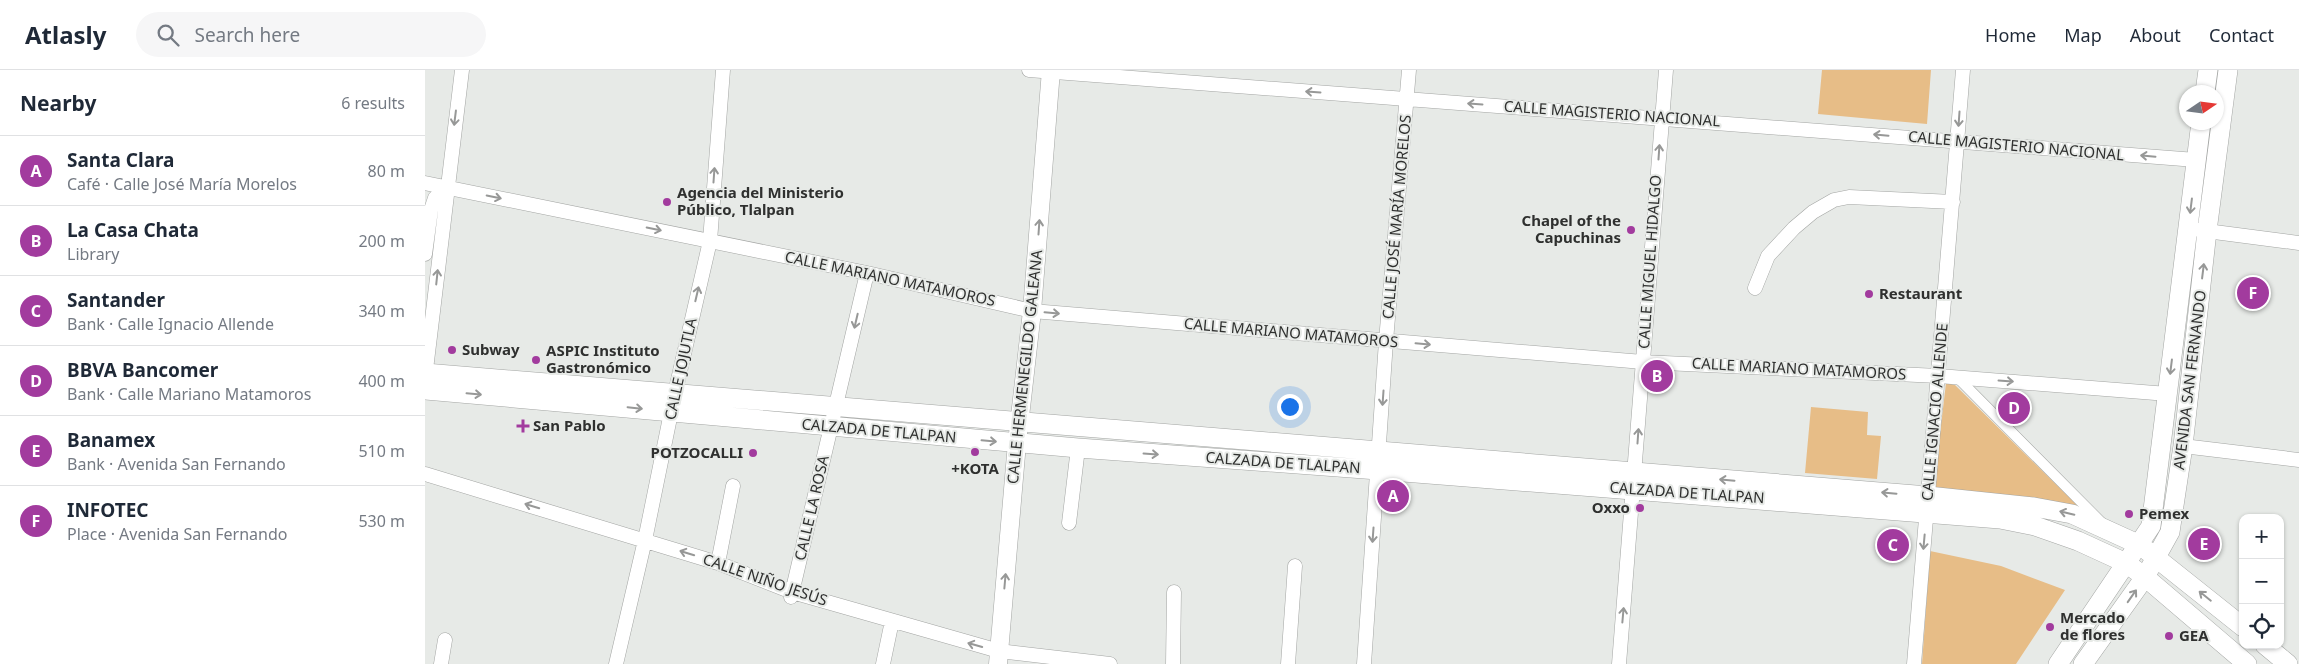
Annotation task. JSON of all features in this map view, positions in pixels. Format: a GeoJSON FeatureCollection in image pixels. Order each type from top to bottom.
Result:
{"type":"FeatureCollection","features":[{"type":"Feature","properties":{"kind":"main road"},"geometry":{"type":"LineString","coordinates":[[2206,85],[2208,70]]}},
{"type":"Feature","properties":{"kind":"main road","name":"AVENIDA SAN FERNANDO"},"geometry":{"type":"LineString","coordinates":[[2083,664],[2158,558],[2170,532],[2183,446],[2207,232],[2228,70]]}},
{"type":"Feature","properties":{"kind":"main road","name":"AVENIDA SAN FERNANDO"},"geometry":{"type":"LineString","coordinates":[[2057,664],[2140,545],[2151,526],[2200,130]]}},
{"type":"Feature","properties":{"kind":"main road","name":"CALZADA DE TLALPAN"},"geometry":{"type":"LineString","coordinates":[[425,379],[675,393],[1019,423],[1378,460],[1927,504],[2034,507],[2072,514],[2109,529],[2140,545],[2239,624]]}},
{"type":"Feature","properties":{"kind":"main road","name":"CALZADA DE TLALPAN"},"geometry":{"type":"LineString","coordinates":[[425,379],[671,412],[1017,443],[1078,448],[1378,460]]}},
{"type":"Feature","properties":{"kind":"main road","name":"CALZADA DE TLALPAN"},"geometry":{"type":"LineString","coordinates":[[1927,504],[2035,526],[2077,541],[2126,563],[2247,664]]}},
{"type":"Feature","properties":{"kind":"main road"},"geometry":{"type":"LineString","coordinates":[[2270,649],[2288,664]]}},
{"type":"Feature","properties":{"kind":"street"},"geometry":{"type":"LineString","coordinates":[[425,379],[462,70]]}},
{"type":"Feature","properties":{"kind":"street","name":"CALLE JOJUTLA"},"geometry":{"type":"LineString","coordinates":[[616,664],[710,241],[723,70]]}},
{"type":"Feature","properties":{"kind":"street","name":"CALLE MAGISTERIO NACIONAL"},"geometry":{"type":"LineString","coordinates":[[1029,70],[1661,117],[2196,160]]}},
{"type":"Feature","properties":{"kind":"street","name":"CALLE JOSÉ MARÍA MORELOS"},"geometry":{"type":"LineString","coordinates":[[1364,664],[1409,70]]}},
{"type":"Feature","properties":{"kind":"street","name":"CALLE MIGUEL HIDALGO"},"geometry":{"type":"LineString","coordinates":[[1619,664],[1635,481],[1665,70]]}},
{"type":"Feature","properties":{"kind":"street","name":"CALLE IGNACIO ALLENDE"},"geometry":{"type":"LineString","coordinates":[[1914,664],[1963,70]]}},
{"type":"Feature","properties":{"kind":"street","name":"CALLE HERMENEGILDO GALEANA"},"geometry":{"type":"LineString","coordinates":[[999,658],[1017,443],[1032,311],[1051,71]]}},
{"type":"Feature","properties":{"kind":"street","name":"CALLE MARIANO MATAMOROS"},"geometry":{"type":"LineString","coordinates":[[425,184],[867,273],[1032,311],[1643,362],[1957,377],[2168,394]]}},
{"type":"Feature","properties":{"kind":"street"},"geometry":{"type":"LineString","coordinates":[[425,254],[431,210],[435,198],[447,187]]}},
{"type":"Feature","properties":{"kind":"street"},"geometry":{"type":"LineString","coordinates":[[1755,288],[1768,256],[1813,212],[1834,200],[1849,197],[1953,202]]}},
{"type":"Feature","properties":{"kind":"street"},"geometry":{"type":"LineString","coordinates":[[2188,229],[2299,243]]}},
{"type":"Feature","properties":{"kind":"street","name":"CALLE LA ROSA"},"geometry":{"type":"LineString","coordinates":[[792,594],[867,273]]}},
{"type":"Feature","properties":{"kind":"street"},"geometry":{"type":"LineString","coordinates":[[1957,377],[2109,529]]}},
{"type":"Feature","properties":{"kind":"street"},"geometry":{"type":"LineString","coordinates":[[2183,446],[2299,460]]}},
{"type":"Feature","properties":{"kind":"street"},"geometry":{"type":"LineString","coordinates":[[1069,523],[1078,448]]}},
{"type":"Feature","properties":{"kind":"street","name":"CALLE NIÑO JESÚS"},"geometry":{"type":"LineString","coordinates":[[425,474],[719,563],[792,594],[892,622],[999,658],[1110,664]]}},
{"type":"Feature","properties":{"kind":"street"},"geometry":{"type":"LineString","coordinates":[[719,563],[733,486]]}},
{"type":"Feature","properties":{"kind":"street"},"geometry":{"type":"LineString","coordinates":[[1289,664],[1295,566]]}},
{"type":"Feature","properties":{"kind":"street"},"geometry":{"type":"LineString","coordinates":[[1173,664],[1174,592]]}},
{"type":"Feature","properties":{"kind":"street"},"geometry":{"type":"LineString","coordinates":[[883,664],[892,622]]}},
{"type":"Feature","properties":{"kind":"street"},"geometry":{"type":"LineString","coordinates":[[441,664],[445,640]]}},
{"type":"Feature","properties":{"kind":"shaded area"},"geometry":{"type":"Polygon","coordinates":[[[1822,70],[1931,70],[1927,124],[1818,114],[1822,70]]]}},
{"type":"Feature","properties":{"kind":"shaded area"},"geometry":{"type":"Polygon","coordinates":[[[1946,383],[1955,385],[2080,508],[1933,493],[1946,383]]]}},
{"type":"Feature","properties":{"kind":"shaded area"},"geometry":{"type":"Polygon","coordinates":[[[1811,407],[1868,412],[1867,435],[1881,436],[1877,479],[1805,473],[1811,407]]]}},
{"type":"Feature","properties":{"kind":"shaded area"},"geometry":{"type":"Polygon","coordinates":[[[1930,551],[2001,566],[2065,590],[2016,664],[1922,664],[1930,551]]]}},
{"type":"Feature","properties":{"kind":"place","name":"Agencia del Ministerio Público, Tlalpan"},"geometry":{"type":"Point","coordinates":[667,202]}},
{"type":"Feature","properties":{"kind":"place","name":"Chapel of the Capuchinas"},"geometry":{"type":"Point","coordinates":[1631,230]}},
{"type":"Feature","properties":{"kind":"place","name":"INFOTEC"},"geometry":{"type":"Point","coordinates":[2253,293]}},
{"type":"Feature","properties":{"kind":"place","name":"Restaurant"},"geometry":{"type":"Point","coordinates":[1869,294]}},
{"type":"Feature","properties":{"kind":"place","name":"Subway"},"geometry":{"type":"Point","coordinates":[452,350]}},
{"type":"Feature","properties":{"kind":"place","name":"ASPIC Instituto Gastronómico"},"geometry":{"type":"Point","coordinates":[536,360]}},
{"type":"Feature","properties":{"kind":"place","name":"La Casa Chata"},"geometry":{"type":"Point","coordinates":[1657,376]}},
{"type":"Feature","properties":{"kind":"place","name":"BBVA Bancomer"},"geometry":{"type":"Point","coordinates":[2014,408]}},
{"type":"Feature","properties":{"kind":"place","name":"San Pablo"},"geometry":{"type":"Point","coordinates":[523,426]}},
{"type":"Feature","properties":{"kind":"place","name":"+KOTA"},"geometry":{"type":"Point","coordinates":[975,452]}},
{"type":"Feature","properties":{"kind":"place","name":"POTZOCALLI"},"geometry":{"type":"Point","coordinates":[753,453]}},
{"type":"Feature","properties":{"kind":"place","name":"Santa Clara"},"geometry":{"type":"Point","coordinates":[1393,496]}},
{"type":"Feature","properties":{"kind":"place","name":"Oxxo"},"geometry":{"type":"Point","coordinates":[1640,508]}},
{"type":"Feature","properties":{"kind":"place","name":"Pemex"},"geometry":{"type":"Point","coordinates":[2129,514]}},
{"type":"Feature","properties":{"kind":"place","name":"Banamex"},"geometry":{"type":"Point","coordinates":[2204,544]}},
{"type":"Feature","properties":{"kind":"place","name":"Santander"},"geometry":{"type":"Point","coordinates":[1893,545]}},
{"type":"Feature","properties":{"kind":"place","name":"Mercado de flores"},"geometry":{"type":"Point","coordinates":[2050,627]}},
{"type":"Feature","properties":{"kind":"place","name":"GEA"},"geometry":{"type":"Point","coordinates":[2169,636]}}]}
